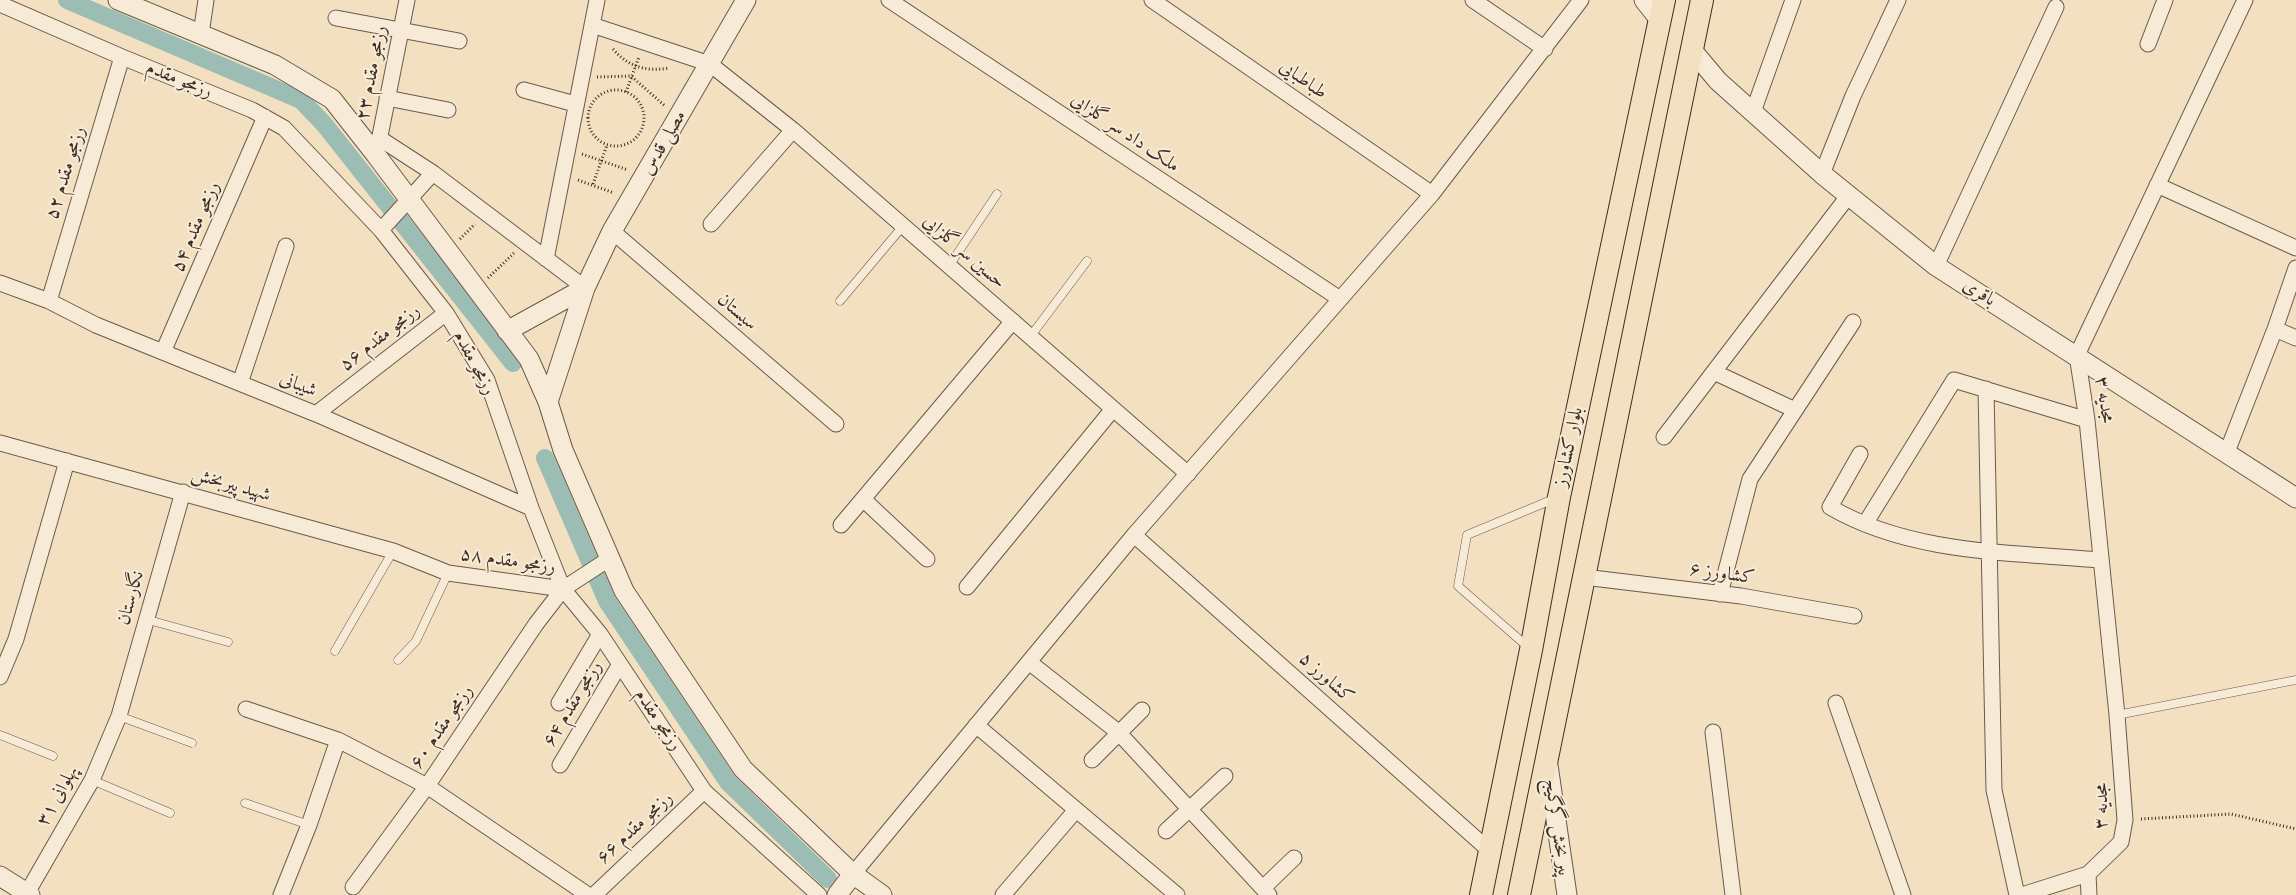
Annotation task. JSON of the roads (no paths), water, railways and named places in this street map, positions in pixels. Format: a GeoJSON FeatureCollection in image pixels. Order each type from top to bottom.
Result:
{"type":"FeatureCollection","features":[{"type":"Feature","properties":{"kind":"main road"},"geometry":{"type":"LineString","coordinates":[[1519,895],[1702,0]]}},
{"type":"Feature","properties":{"kind":"main road","name":"بلوار کشاورز"},"geometry":{"type":"LineString","coordinates":[[1481,895],[1531,650],[1558,497],[1662,10]]}},
{"type":"Feature","properties":{"kind":"street"},"geometry":{"type":"LineString","coordinates":[[118,0],[275,65],[332,100],[378,146],[408,199],[529,359],[548,402],[563,450],[604,561],[743,769],[853,874],[882,895]]}},
{"type":"Feature","properties":{"kind":"street"},"geometry":{"type":"LineString","coordinates":[[201,34],[206,0]]}},
{"type":"Feature","properties":{"kind":"street","name":"رزمجو مقدم ۲۳"},"geometry":{"type":"LineString","coordinates":[[378,146],[407,0]]}},
{"type":"Feature","properties":{"kind":"street"},"geometry":{"type":"LineString","coordinates":[[546,259],[597,0]]}},
{"type":"Feature","properties":{"kind":"street","name":"مصلی قدس"},"geometry":{"type":"LineString","coordinates":[[548,402],[585,288],[612,231],[746,0]]}},
{"type":"Feature","properties":{"kind":"street","name":"ملک داد سر گلزایی"},"geometry":{"type":"LineString","coordinates":[[889,0],[1340,299]]}},
{"type":"Feature","properties":{"kind":"street","name":"طباطبایی"},"geometry":{"type":"LineString","coordinates":[[1152,0],[1432,194]]}},
{"type":"Feature","properties":{"kind":"street"},"geometry":{"type":"LineString","coordinates":[[1473,0],[1545,49]]}},
{"type":"Feature","properties":{"kind":"street"},"geometry":{"type":"LineString","coordinates":[[836,895],[1134,535],[1432,194],[1581,0]]}},
{"type":"Feature","properties":{"kind":"street"},"geometry":{"type":"LineString","coordinates":[[1644,0],[1662,10]]}},
{"type":"Feature","properties":{"kind":"street"},"geometry":{"type":"LineString","coordinates":[[1753,112],[1793,0]]}},
{"type":"Feature","properties":{"kind":"street"},"geometry":{"type":"LineString","coordinates":[[1822,174],[1853,96],[1898,0]]}},
{"type":"Feature","properties":{"kind":"street"},"geometry":{"type":"LineString","coordinates":[[2148,44],[2165,0]]}},
{"type":"Feature","properties":{"kind":"street","name":"مجدیه ۳"},"geometry":{"type":"LineString","coordinates":[[2088,874],[2121,842],[2125,820],[2117,715],[2100,560],[2088,420],[2077,355],[2245,0]]}},
{"type":"Feature","properties":{"kind":"street","name":"رزمجو مقدم"},"geometry":{"type":"LineString","coordinates":[[0,4],[264,117],[284,128],[381,230],[446,313],[487,380],[531,508],[569,585],[600,634],[704,791],[819,895]]}},
{"type":"Feature","properties":{"kind":"street"},"geometry":{"type":"LineString","coordinates":[[1936,266],[2056,7]]}},
{"type":"Feature","properties":{"kind":"street"},"geometry":{"type":"LineString","coordinates":[[336,18],[459,42]]}},
{"type":"Feature","properties":{"kind":"street"},"geometry":{"type":"LineString","coordinates":[[592,25],[710,64]]}},
{"type":"Feature","properties":{"kind":"street","name":"باقری"},"geometry":{"type":"LineString","coordinates":[[1692,50],[1718,81],[1822,174],[1936,266],[2077,355],[2296,498]]}},
{"type":"Feature","properties":{"kind":"street","name":"رزمجو مقدم ۵۲"},"geometry":{"type":"LineString","coordinates":[[49,301],[122,57]]}},
{"type":"Feature","properties":{"kind":"street","name":"حسین سر گلزایی"},"geometry":{"type":"LineString","coordinates":[[710,64],[793,130],[1188,474]]}},
{"type":"Feature","properties":{"kind":"street"},"geometry":{"type":"LineString","coordinates":[[524,90],[575,104]]}},
{"type":"Feature","properties":{"kind":"street"},"geometry":{"type":"LineString","coordinates":[[387,98],[448,110]]}},
{"type":"Feature","properties":{"kind":"street","name":"رزمجو مقدم ۵۴"},"geometry":{"type":"LineString","coordinates":[[163,352],[264,117]]}},
{"type":"Feature","properties":{"kind":"street"},"geometry":{"type":"LineString","coordinates":[[711,224],[793,130]]}},
{"type":"Feature","properties":{"kind":"street"},"geometry":{"type":"LineString","coordinates":[[378,146],[433,173],[585,288],[507,330]]}},
{"type":"Feature","properties":{"kind":"street"},"geometry":{"type":"LineString","coordinates":[[381,230],[433,173]]}},
{"type":"Feature","properties":{"kind":"street"},"geometry":{"type":"LineString","coordinates":[[2157,186],[2296,248]]}},
{"type":"Feature","properties":{"kind":"street"},"geometry":{"type":"LineString","coordinates":[[1664,438],[1849,195]]}},
{"type":"Feature","properties":{"kind":"street","name":"سیستان"},"geometry":{"type":"LineString","coordinates":[[612,231],[836,424]]}},
{"type":"Feature","properties":{"kind":"street"},"geometry":{"type":"LineString","coordinates":[[240,383],[286,246]]}},
{"type":"Feature","properties":{"kind":"street"},"geometry":{"type":"LineString","coordinates":[[2226,452],[2275,329],[2296,268]]}},
{"type":"Feature","properties":{"kind":"street","name":"شیبانی"},"geometry":{"type":"LineString","coordinates":[[0,283],[49,301],[96,325],[316,414],[531,508]]}},
{"type":"Feature","properties":{"kind":"street","name":"رزمجو مقدم ۵۶"},"geometry":{"type":"LineString","coordinates":[[316,414],[446,313]]}},
{"type":"Feature","properties":{"kind":"street"},"geometry":{"type":"LineString","coordinates":[[841,525],[1012,321]]}},
{"type":"Feature","properties":{"kind":"street"},"geometry":{"type":"LineString","coordinates":[[1720,594],[1750,479],[1853,322]]}},
{"type":"Feature","properties":{"kind":"street"},"geometry":{"type":"LineString","coordinates":[[2275,329],[2296,338]]}},
{"type":"Feature","properties":{"kind":"street"},"geometry":{"type":"LineString","coordinates":[[1714,372],[1795,410]]}},
{"type":"Feature","properties":{"kind":"street"},"geometry":{"type":"LineString","coordinates":[[1865,524],[1954,380],[2088,420]]}},
{"type":"Feature","properties":{"kind":"street"},"geometry":{"type":"LineString","coordinates":[[1986,389],[1991,550],[1994,790],[2017,895]]}},
{"type":"Feature","properties":{"kind":"street"},"geometry":{"type":"LineString","coordinates":[[967,587],[1113,408]]}},
{"type":"Feature","properties":{"kind":"street","name":"شهید پیربخش"},"geometry":{"type":"LineString","coordinates":[[0,443],[393,551],[448,573]]}},
{"type":"Feature","properties":{"kind":"street"},"geometry":{"type":"LineString","coordinates":[[1860,454],[1830,507],[1849,518],[1927,544],[2100,560]]}},
{"type":"Feature","properties":{"kind":"street"},"geometry":{"type":"LineString","coordinates":[[0,677],[16,639],[67,461]]}},
{"type":"Feature","properties":{"kind":"street","name":"نگارستان"},"geometry":{"type":"LineString","coordinates":[[119,716],[145,619],[183,492]]}},
{"type":"Feature","properties":{"kind":"street"},"geometry":{"type":"LineString","coordinates":[[863,498],[928,559]]}},
{"type":"Feature","properties":{"kind":"street","name":"کشاورز ۵"},"geometry":{"type":"LineString","coordinates":[[1134,535],[1490,851]]}},
{"type":"Feature","properties":{"kind":"street","name":"رزمجو مقدم ۶۰"},"geometry":{"type":"LineString","coordinates":[[354,887],[427,786],[536,624],[569,585],[604,561]]}},
{"type":"Feature","properties":{"kind":"street","name":"رزمجو مقدم ۵۸"},"geometry":{"type":"LineString","coordinates":[[448,573],[569,585]]}},
{"type":"Feature","properties":{"kind":"street","name":"کشاورز ۶"},"geometry":{"type":"LineString","coordinates":[[1584,577],[1720,594],[1854,616]]}},
{"type":"Feature","properties":{"kind":"street"},"geometry":{"type":"LineString","coordinates":[[558,703],[600,634]]}},
{"type":"Feature","properties":{"kind":"street"},"geometry":{"type":"LineString","coordinates":[[1029,662],[1118,732],[1266,892],[1294,858]]}},
{"type":"Feature","properties":{"kind":"street","name":"رزمجو مقدم ۶۴"},"geometry":{"type":"LineString","coordinates":[[560,765],[620,664]]}},
{"type":"Feature","properties":{"kind":"street"},"geometry":{"type":"LineString","coordinates":[[1836,703],[1903,895]]}},
{"type":"Feature","properties":{"kind":"street"},"geometry":{"type":"LineString","coordinates":[[246,709],[338,740],[427,786],[588,895]]}},
{"type":"Feature","properties":{"kind":"street"},"geometry":{"type":"LineString","coordinates":[[1092,760],[1142,710]]}},
{"type":"Feature","properties":{"kind":"street","name":"پهلوانی ۳۱"},"geometry":{"type":"LineString","coordinates":[[28,894],[92,780],[119,716]]}},
{"type":"Feature","properties":{"kind":"street"},"geometry":{"type":"LineString","coordinates":[[976,726],[1076,810],[1159,889],[1177,895]]}},
{"type":"Feature","properties":{"kind":"street"},"geometry":{"type":"LineString","coordinates":[[1713,732],[1733,895]]}},
{"type":"Feature","properties":{"kind":"street"},"geometry":{"type":"LineString","coordinates":[[281,895],[309,825],[338,740]]}},
{"type":"Feature","properties":{"kind":"street","name":"پیر بخش گرگیج"},"geometry":{"type":"LineString","coordinates":[[1547,758],[1566,895]]}},
{"type":"Feature","properties":{"kind":"street"},"geometry":{"type":"LineString","coordinates":[[1166,831],[1225,776]]}},
{"type":"Feature","properties":{"kind":"street","name":"رزمجو مقدم ۶۶"},"geometry":{"type":"LineString","coordinates":[[594,895],[704,791]]}},
{"type":"Feature","properties":{"kind":"street"},"geometry":{"type":"LineString","coordinates":[[1003,895],[1076,810]]}},
{"type":"Feature","properties":{"kind":"street"},"geometry":{"type":"LineString","coordinates":[[2022,895],[2088,874],[2089,895]]}},
{"type":"Feature","properties":{"kind":"street"},"geometry":{"type":"LineString","coordinates":[[0,876],[28,894]]}},
{"type":"Feature","properties":{"kind":"lane"},"geometry":{"type":"LineString","coordinates":[[949,266],[997,194]]}},
{"type":"Feature","properties":{"kind":"lane"},"geometry":{"type":"LineString","coordinates":[[840,301],[904,226]]}},
{"type":"Feature","properties":{"kind":"lane"},"geometry":{"type":"LineString","coordinates":[[1030,337],[1087,261]]}},
{"type":"Feature","properties":{"kind":"lane"},"geometry":{"type":"LineString","coordinates":[[1531,650],[1458,586],[1463,557],[1467,535],[1558,497]]}},
{"type":"Feature","properties":{"kind":"lane"},"geometry":{"type":"LineString","coordinates":[[336,651],[393,551]]}},
{"type":"Feature","properties":{"kind":"lane"},"geometry":{"type":"LineString","coordinates":[[398,660],[416,641],[448,573]]}},
{"type":"Feature","properties":{"kind":"lane"},"geometry":{"type":"LineString","coordinates":[[145,619],[228,642]]}},
{"type":"Feature","properties":{"kind":"lane"},"geometry":{"type":"LineString","coordinates":[[2117,715],[2296,680]]}},
{"type":"Feature","properties":{"kind":"lane"},"geometry":{"type":"LineString","coordinates":[[119,716],[192,743]]}},
{"type":"Feature","properties":{"kind":"lane"},"geometry":{"type":"LineString","coordinates":[[0,735],[53,756]]}},
{"type":"Feature","properties":{"kind":"lane"},"geometry":{"type":"LineString","coordinates":[[92,780],[170,814]]}},
{"type":"Feature","properties":{"kind":"lane"},"geometry":{"type":"LineString","coordinates":[[245,803],[309,825]]}},
{"type":"Feature","properties":{"kind":"waterway"},"geometry":{"type":"LineString","coordinates":[[67,0],[301,100],[324,124],[513,363]]}},
{"type":"Feature","properties":{"kind":"waterway"},"geometry":{"type":"LineString","coordinates":[[545,458],[607,601],[728,782],[828,879]]}}]}
